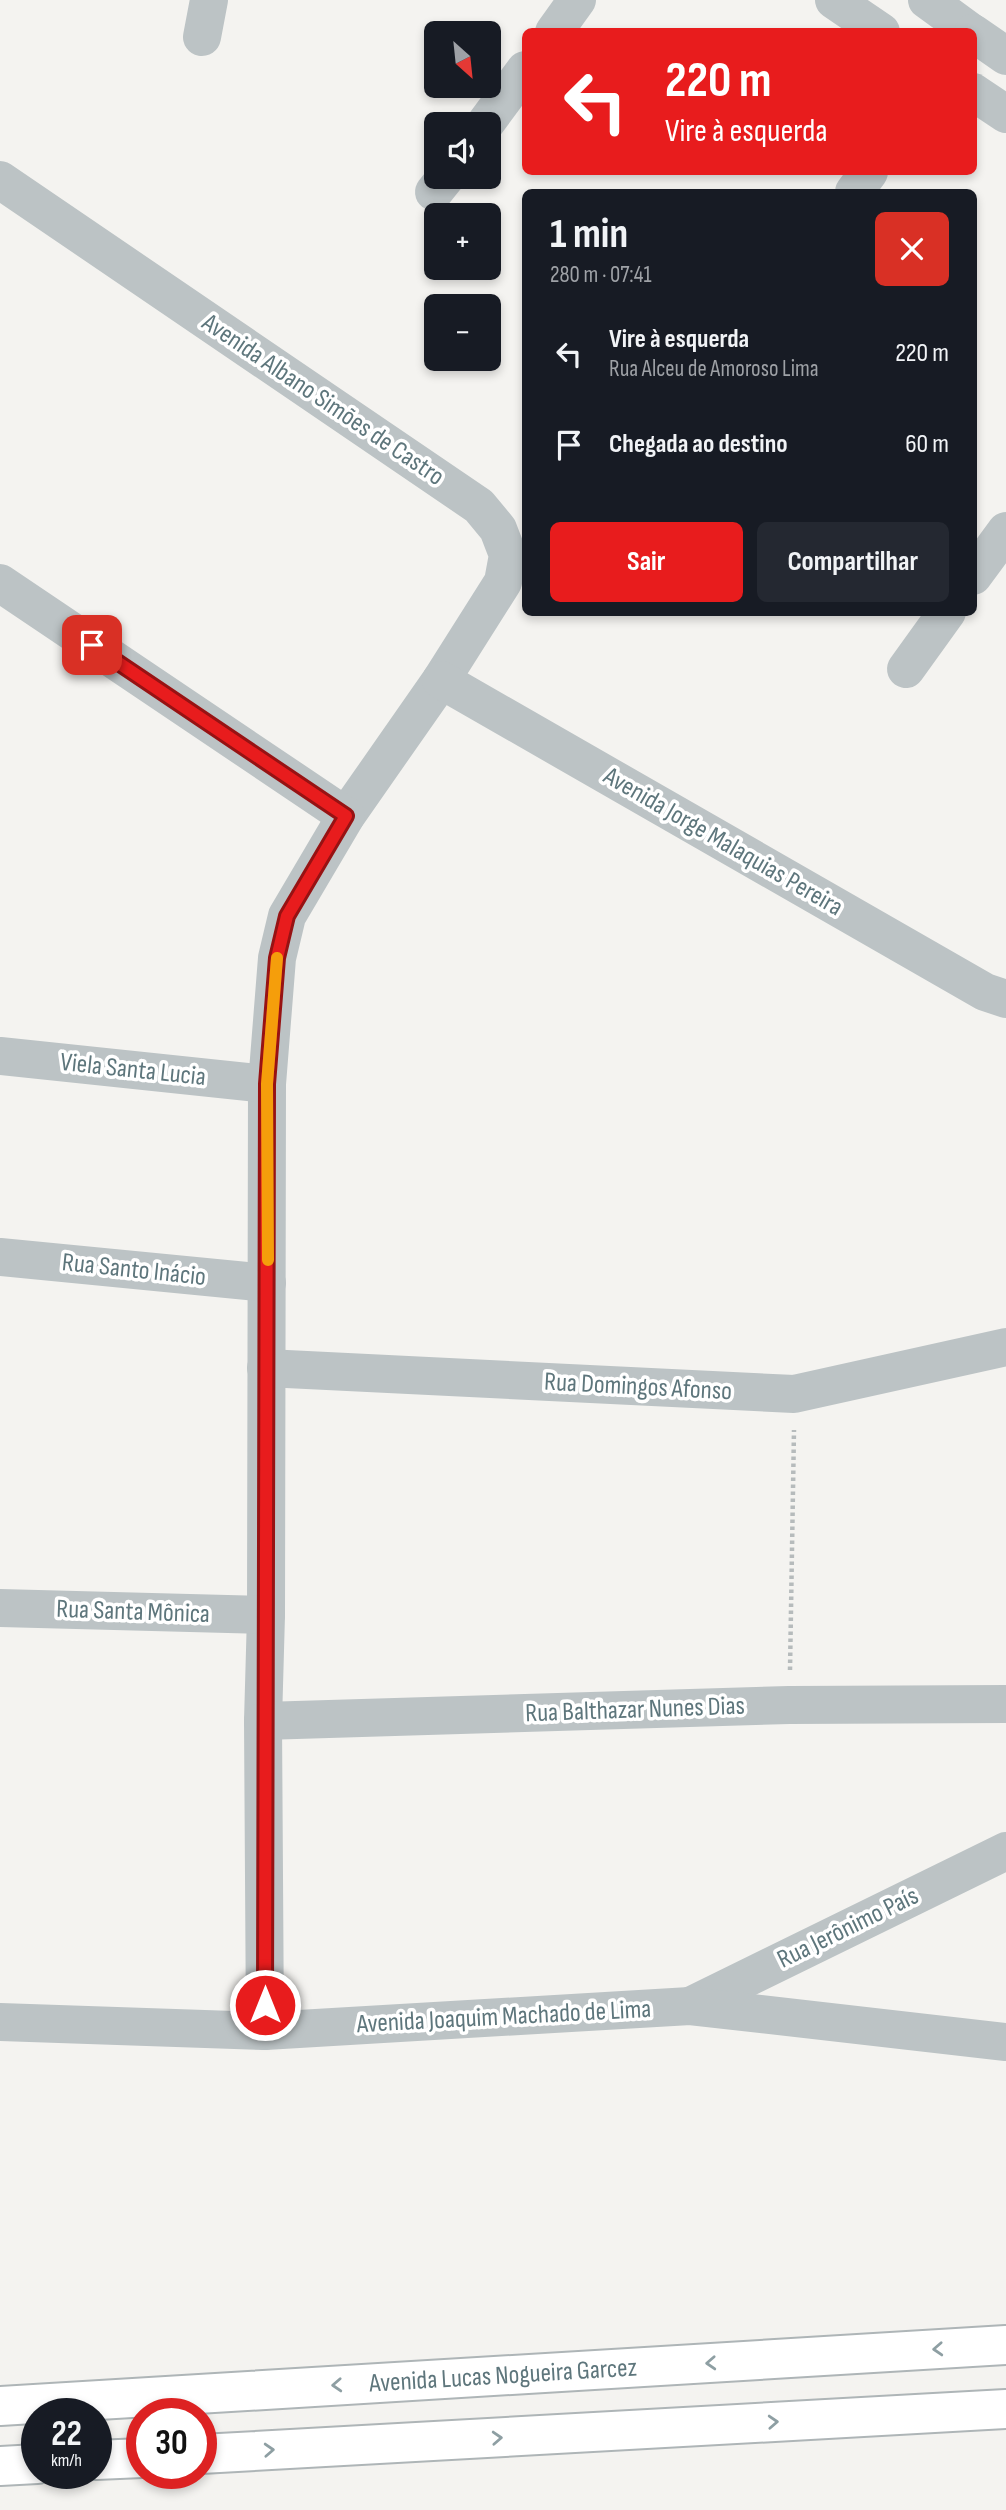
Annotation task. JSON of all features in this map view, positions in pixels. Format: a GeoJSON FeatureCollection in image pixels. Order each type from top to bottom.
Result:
{"type":"FeatureCollection","features":[{"type":"Feature","properties":{"kind":"main road","name":"Avenida Lucas Nogueira Garcez"},"geometry":{"type":"LineString","coordinates":[[0,2406],[1006,2344]]}},
{"type":"Feature","properties":{"kind":"main road"},"geometry":{"type":"LineString","coordinates":[[217,2453],[1006,2409]]}},
{"type":"Feature","properties":{"kind":"main road"},"geometry":{"type":"LineString","coordinates":[[0,2466],[21,2465]]}},
{"type":"Feature","properties":{"kind":"street"},"geometry":{"type":"LineString","coordinates":[[202,37],[209,0]]}},
{"type":"Feature","properties":{"kind":"street"},"geometry":{"type":"LineString","coordinates":[[557,28],[577,0]]}},
{"type":"Feature","properties":{"kind":"street"},"geometry":{"type":"LineString","coordinates":[[834,0],[875,28]]}},
{"type":"Feature","properties":{"kind":"street"},"geometry":{"type":"LineString","coordinates":[[926,0],[966,28]]}},
{"type":"Feature","properties":{"kind":"street"},"geometry":{"type":"LineString","coordinates":[[977,36],[1006,56]]}},
{"type":"Feature","properties":{"kind":"street"},"geometry":{"type":"LineString","coordinates":[[494,112],[522,74]]}},
{"type":"Feature","properties":{"kind":"street"},"geometry":{"type":"LineString","coordinates":[[977,95],[1006,114]]}},
{"type":"Feature","properties":{"kind":"street","name":"Avenida Albano Simões de Castro"},"geometry":{"type":"LineString","coordinates":[[0,180],[479,506],[498,529],[508,555],[503,582],[441,680],[346,816],[287,916],[277,958],[267,1084],[266,1615],[263,1721],[265,2031]]}},
{"type":"Feature","properties":{"kind":"street"},"geometry":{"type":"LineString","coordinates":[[977,571],[1006,531]]}},
{"type":"Feature","properties":{"kind":"street"},"geometry":{"type":"LineString","coordinates":[[0,583],[346,816]]}},
{"type":"Feature","properties":{"kind":"street"},"geometry":{"type":"LineString","coordinates":[[906,669],[944,616]]}},
{"type":"Feature","properties":{"kind":"street","name":"Avenida Jorge Malaquias Pereira"},"geometry":{"type":"LineString","coordinates":[[441,680],[985,992],[1006,999]]}},
{"type":"Feature","properties":{"kind":"street","name":"Viela Santa Lucia"},"geometry":{"type":"LineString","coordinates":[[0,1056],[267,1084]]}},
{"type":"Feature","properties":{"kind":"street","name":"Rua Santo Inácio"},"geometry":{"type":"LineString","coordinates":[[0,1257],[267,1283]]}},
{"type":"Feature","properties":{"kind":"street","name":"Rua Domingos Afonso"},"geometry":{"type":"LineString","coordinates":[[266,1368],[794,1394],[1006,1348]]}},
{"type":"Feature","properties":{"kind":"street","name":"Rua Santa Mônica"},"geometry":{"type":"LineString","coordinates":[[0,1608],[266,1615]]}},
{"type":"Feature","properties":{"kind":"street","name":"Rua Balthazar Nunes Dias"},"geometry":{"type":"LineString","coordinates":[[263,1721],[789,1705],[1006,1704]]}},
{"type":"Feature","properties":{"kind":"street","name":"Rua Jerônimo País"},"geometry":{"type":"LineString","coordinates":[[690,2006],[1006,1851]]}},
{"type":"Feature","properties":{"kind":"street","name":"Avenida Joaquim Machado de Lima"},"geometry":{"type":"LineString","coordinates":[[0,2022],[265,2031],[690,2006],[1006,2042]]}},
{"type":"Feature","properties":{"kind":"path"},"geometry":{"type":"LineString","coordinates":[[789,1705],[794,1394]]}},
{"type":"Feature","properties":{"kind":"slow traffic"},"geometry":{"type":"LineString","coordinates":[[268,1260],[267,1084],[277,958]]}},
{"type":"Feature","properties":{"kind":"route"},"geometry":{"type":"LineString","coordinates":[[92,645],[346,816],[287,916],[277,958],[267,1084],[269,1149],[263,1721],[265,2005]]}}]}
